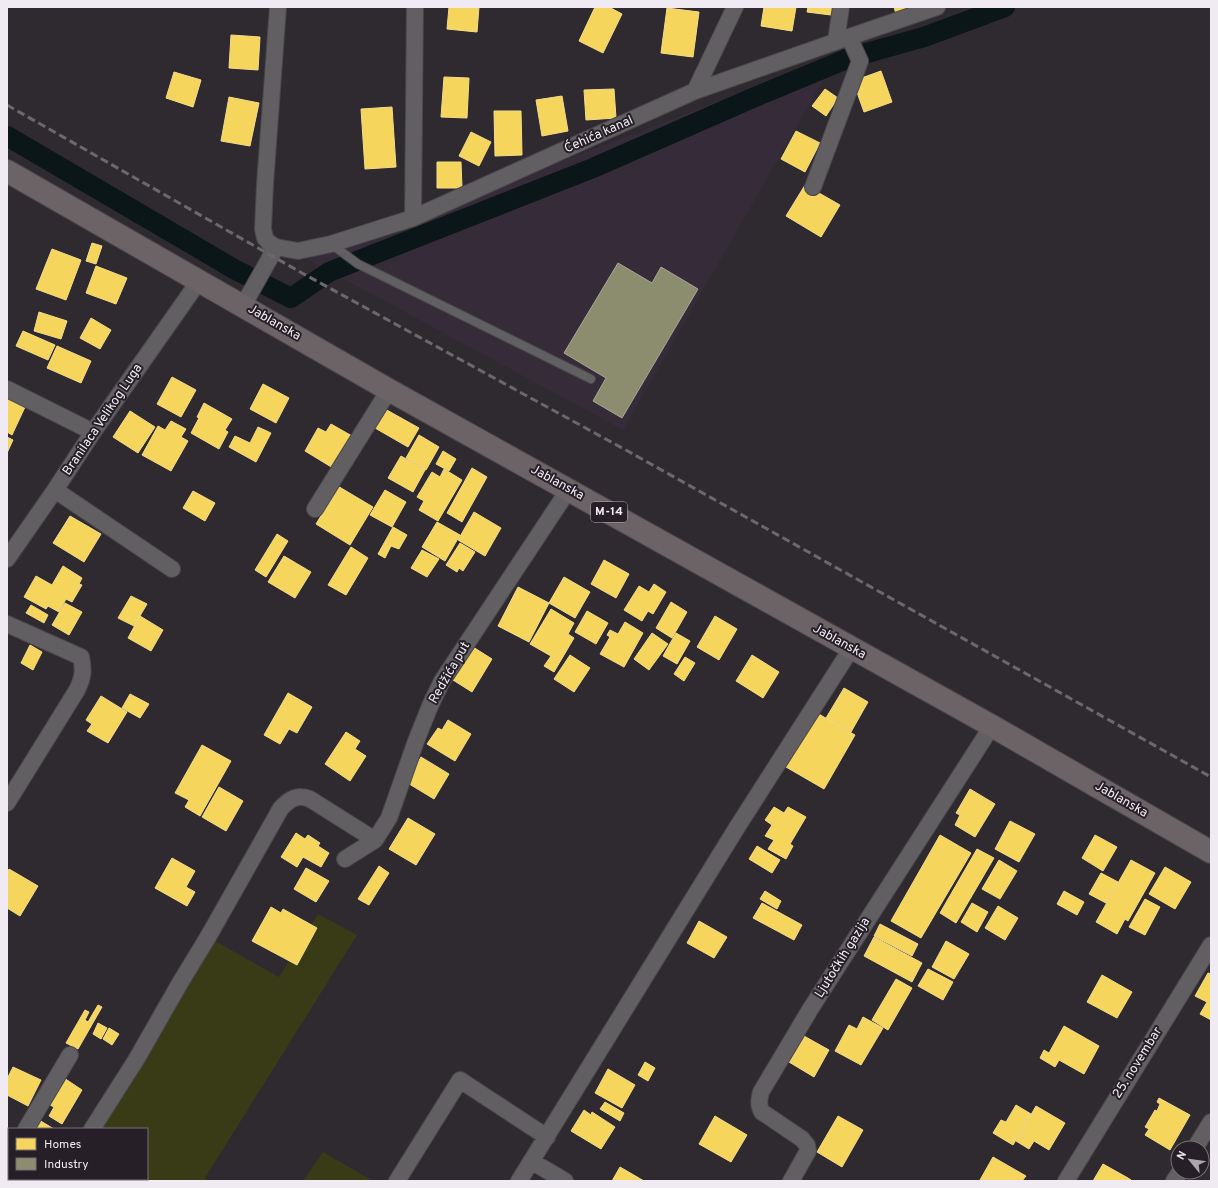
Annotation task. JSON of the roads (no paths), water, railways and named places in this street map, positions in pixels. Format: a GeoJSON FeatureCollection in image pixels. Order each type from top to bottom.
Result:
{"type":"FeatureCollection","features":[{"type":"Feature","properties":{"kind":"main road","name":"Jablanska"},"geometry":{"type":"LineString","coordinates":[[7,171],[199,281],[245,302],[389,390],[569,489],[851,649],[992,726],[1211,852]]}},
{"type":"Feature","properties":{"kind":"street"},"geometry":{"type":"LineString","coordinates":[[245,302],[276,247],[269,243],[265,238],[263,229],[278,7]]}},
{"type":"Feature","properties":{"kind":"street"},"geometry":{"type":"LineString","coordinates":[[413,218],[415,7]]}},
{"type":"Feature","properties":{"kind":"street"},"geometry":{"type":"LineString","coordinates":[[696,91],[735,7]]}},
{"type":"Feature","properties":{"kind":"street"},"geometry":{"type":"LineString","coordinates":[[813,187],[850,47],[841,7]]}},
{"type":"Feature","properties":{"kind":"street","name":"Ćehića kanal"},"geometry":{"type":"LineString","coordinates":[[276,247],[298,251],[331,244],[413,218],[696,91],[850,47],[937,7]]}},
{"type":"Feature","properties":{"kind":"street","name":"Branilaca Velikog Luga"},"geometry":{"type":"LineString","coordinates":[[7,559],[93,432],[199,281]]}},
{"type":"Feature","properties":{"kind":"street"},"geometry":{"type":"LineString","coordinates":[[7,389],[93,432]]}},
{"type":"Feature","properties":{"kind":"street"},"geometry":{"type":"LineString","coordinates":[[315,508],[389,390]]}},
{"type":"Feature","properties":{"kind":"street","name":"Redžića put"},"geometry":{"type":"LineString","coordinates":[[345,859],[375,840],[389,818],[416,741],[430,706],[442,682],[569,489]]}},
{"type":"Feature","properties":{"kind":"street"},"geometry":{"type":"LineString","coordinates":[[55,490],[172,568]]}},
{"type":"Feature","properties":{"kind":"street"},"geometry":{"type":"LineString","coordinates":[[7,624],[80,657],[83,667],[82,679],[77,690],[7,803]]}},
{"type":"Feature","properties":{"kind":"street"},"geometry":{"type":"LineString","coordinates":[[519,1181],[736,829],[851,649]]}},
{"type":"Feature","properties":{"kind":"street","name":"Ljutočkih gazija"},"geometry":{"type":"LineString","coordinates":[[791,1181],[808,1151],[808,1145],[802,1139],[762,1112],[759,1107],[761,1092],[815,1001],[992,726]]}},
{"type":"Feature","properties":{"kind":"street"},"geometry":{"type":"LineString","coordinates":[[93,1128],[136,1060],[281,808],[295,797],[303,796],[375,840]]}},
{"type":"Feature","properties":{"kind":"street","name":"25. novembar"},"geometry":{"type":"LineString","coordinates":[[1066,1181],[1211,945]]}},
{"type":"Feature","properties":{"kind":"street"},"geometry":{"type":"LineString","coordinates":[[27,1128],[70,1055]]}},
{"type":"Feature","properties":{"kind":"street"},"geometry":{"type":"LineString","coordinates":[[397,1181],[460,1080],[546,1137]]}},
{"type":"Feature","properties":{"kind":"street"},"geometry":{"type":"LineString","coordinates":[[1200,1140],[1211,1122]]}},
{"type":"Feature","properties":{"kind":"street"},"geometry":{"type":"LineString","coordinates":[[531,1161],[564,1181]]}},
{"type":"Feature","properties":{"kind":"lane"},"geometry":{"type":"LineString","coordinates":[[331,244],[358,264],[591,379]]}},
{"type":"Feature","properties":{"kind":"waterway"},"geometry":{"type":"LineString","coordinates":[[7,136],[234,269],[291,298],[329,272],[593,168],[748,100],[849,58],[924,37],[1005,7]]}},
{"type":"Feature","properties":{"kind":"railway"},"geometry":{"type":"LineString","coordinates":[[7,105],[302,273],[624,449],[1211,777]]}}]}
